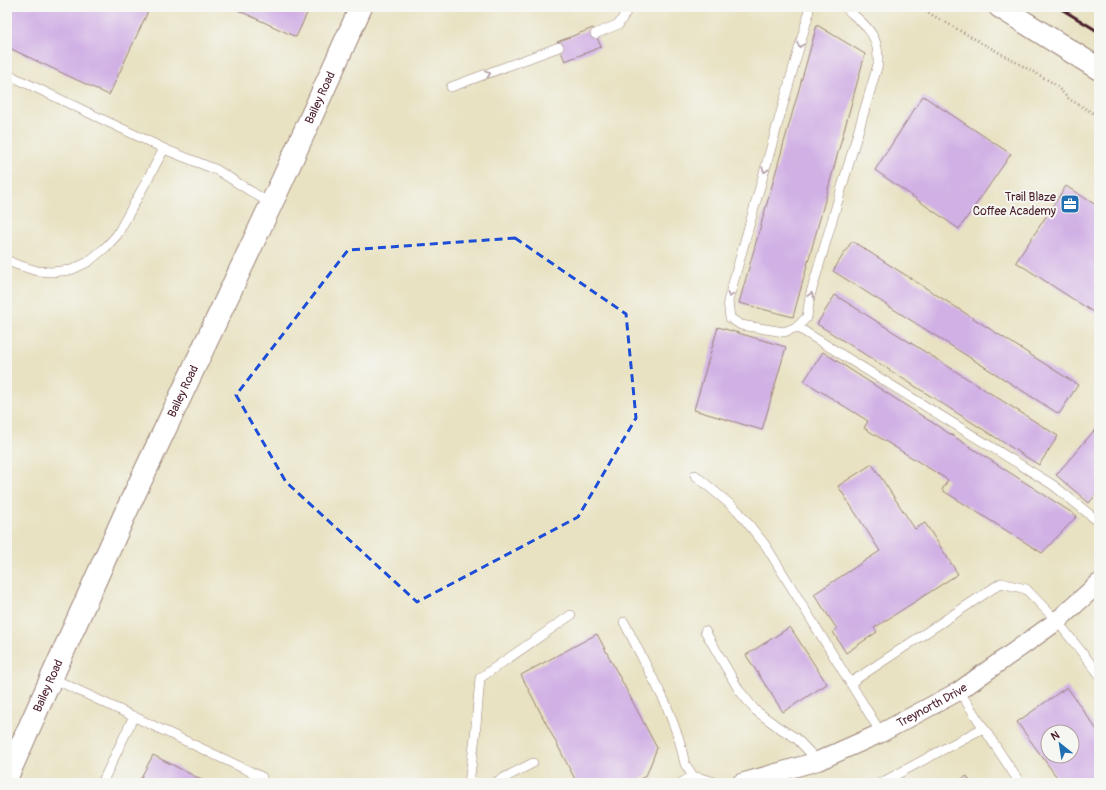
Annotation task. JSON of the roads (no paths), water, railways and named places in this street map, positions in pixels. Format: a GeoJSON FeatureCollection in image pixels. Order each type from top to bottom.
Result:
{"type":"FeatureCollection","features":[{"type":"Feature","properties":{"kind":"street","name":"Bailey Road"},"geometry":{"type":"LineString","coordinates":[[7,777],[125,514],[271,204],[361,7]]}},
{"type":"Feature","properties":{"kind":"street"},"geometry":{"type":"LineString","coordinates":[[1000,7],[1099,69]]}},
{"type":"Feature","properties":{"kind":"street","name":"Treynorth Drive"},"geometry":{"type":"LineString","coordinates":[[741,783],[818,760],[881,733],[959,691],[1057,621],[1099,583]]}},
{"type":"Feature","properties":{"kind":"lane"},"geometry":{"type":"LineString","coordinates":[[595,34],[619,24],[629,7]]}},
{"type":"Feature","properties":{"kind":"lane"},"geometry":{"type":"LineString","coordinates":[[809,7],[808,16],[728,301],[730,318],[740,325],[784,332],[797,327],[807,317],[810,296],[878,64],[877,47],[872,34],[865,24],[845,7]]}},
{"type":"Feature","properties":{"kind":"lane"},"geometry":{"type":"LineString","coordinates":[[451,87],[559,47]]}},
{"type":"Feature","properties":{"kind":"lane"},"geometry":{"type":"LineString","coordinates":[[8,77],[164,149],[217,170],[271,204]]}},
{"type":"Feature","properties":{"kind":"lane"},"geometry":{"type":"LineString","coordinates":[[7,260],[15,264],[37,270],[51,272],[71,270],[88,262],[106,247],[117,235],[164,149]]}},
{"type":"Feature","properties":{"kind":"lane"},"geometry":{"type":"LineString","coordinates":[[797,327],[1053,485],[1099,522]]}},
{"type":"Feature","properties":{"kind":"lane"},"geometry":{"type":"LineString","coordinates":[[695,475],[738,511],[766,546],[881,733]]}},
{"type":"Feature","properties":{"kind":"lane"},"geometry":{"type":"LineString","coordinates":[[850,683],[1001,583],[1026,589],[1057,621],[1099,674]]}},
{"type":"Feature","properties":{"kind":"lane"},"geometry":{"type":"LineString","coordinates":[[469,783],[480,678],[571,615]]}},
{"type":"Feature","properties":{"kind":"lane"},"geometry":{"type":"LineString","coordinates":[[624,622],[666,704],[679,739],[685,764],[693,776],[719,783]]}},
{"type":"Feature","properties":{"kind":"lane"},"geometry":{"type":"LineString","coordinates":[[705,631],[739,690],[755,710],[796,738],[818,760]]}},
{"type":"Feature","properties":{"kind":"lane"},"geometry":{"type":"LineString","coordinates":[[52,678],[262,776]]}},
{"type":"Feature","properties":{"kind":"lane"},"geometry":{"type":"LineString","coordinates":[[959,691],[1020,783]]}},
{"type":"Feature","properties":{"kind":"lane"},"geometry":{"type":"LineString","coordinates":[[102,783],[134,716]]}},
{"type":"Feature","properties":{"kind":"lane"},"geometry":{"type":"LineString","coordinates":[[881,783],[983,728]]}},
{"type":"Feature","properties":{"kind":"lane"},"geometry":{"type":"LineString","coordinates":[[494,783],[533,763]]}},
{"type":"Feature","properties":{"kind":"lane"},"geometry":{"type":"LineString","coordinates":[[680,783],[693,776]]}},
{"type":"Feature","properties":{"kind":"railway"},"geometry":{"type":"LineString","coordinates":[[1058,7],[1099,32]]}},
{"type":"Feature","properties":{"kind":"place","name":"Trail Blaze Coffee Academy"},"geometry":{"type":"Point","coordinates":[1070,204]}}]}
